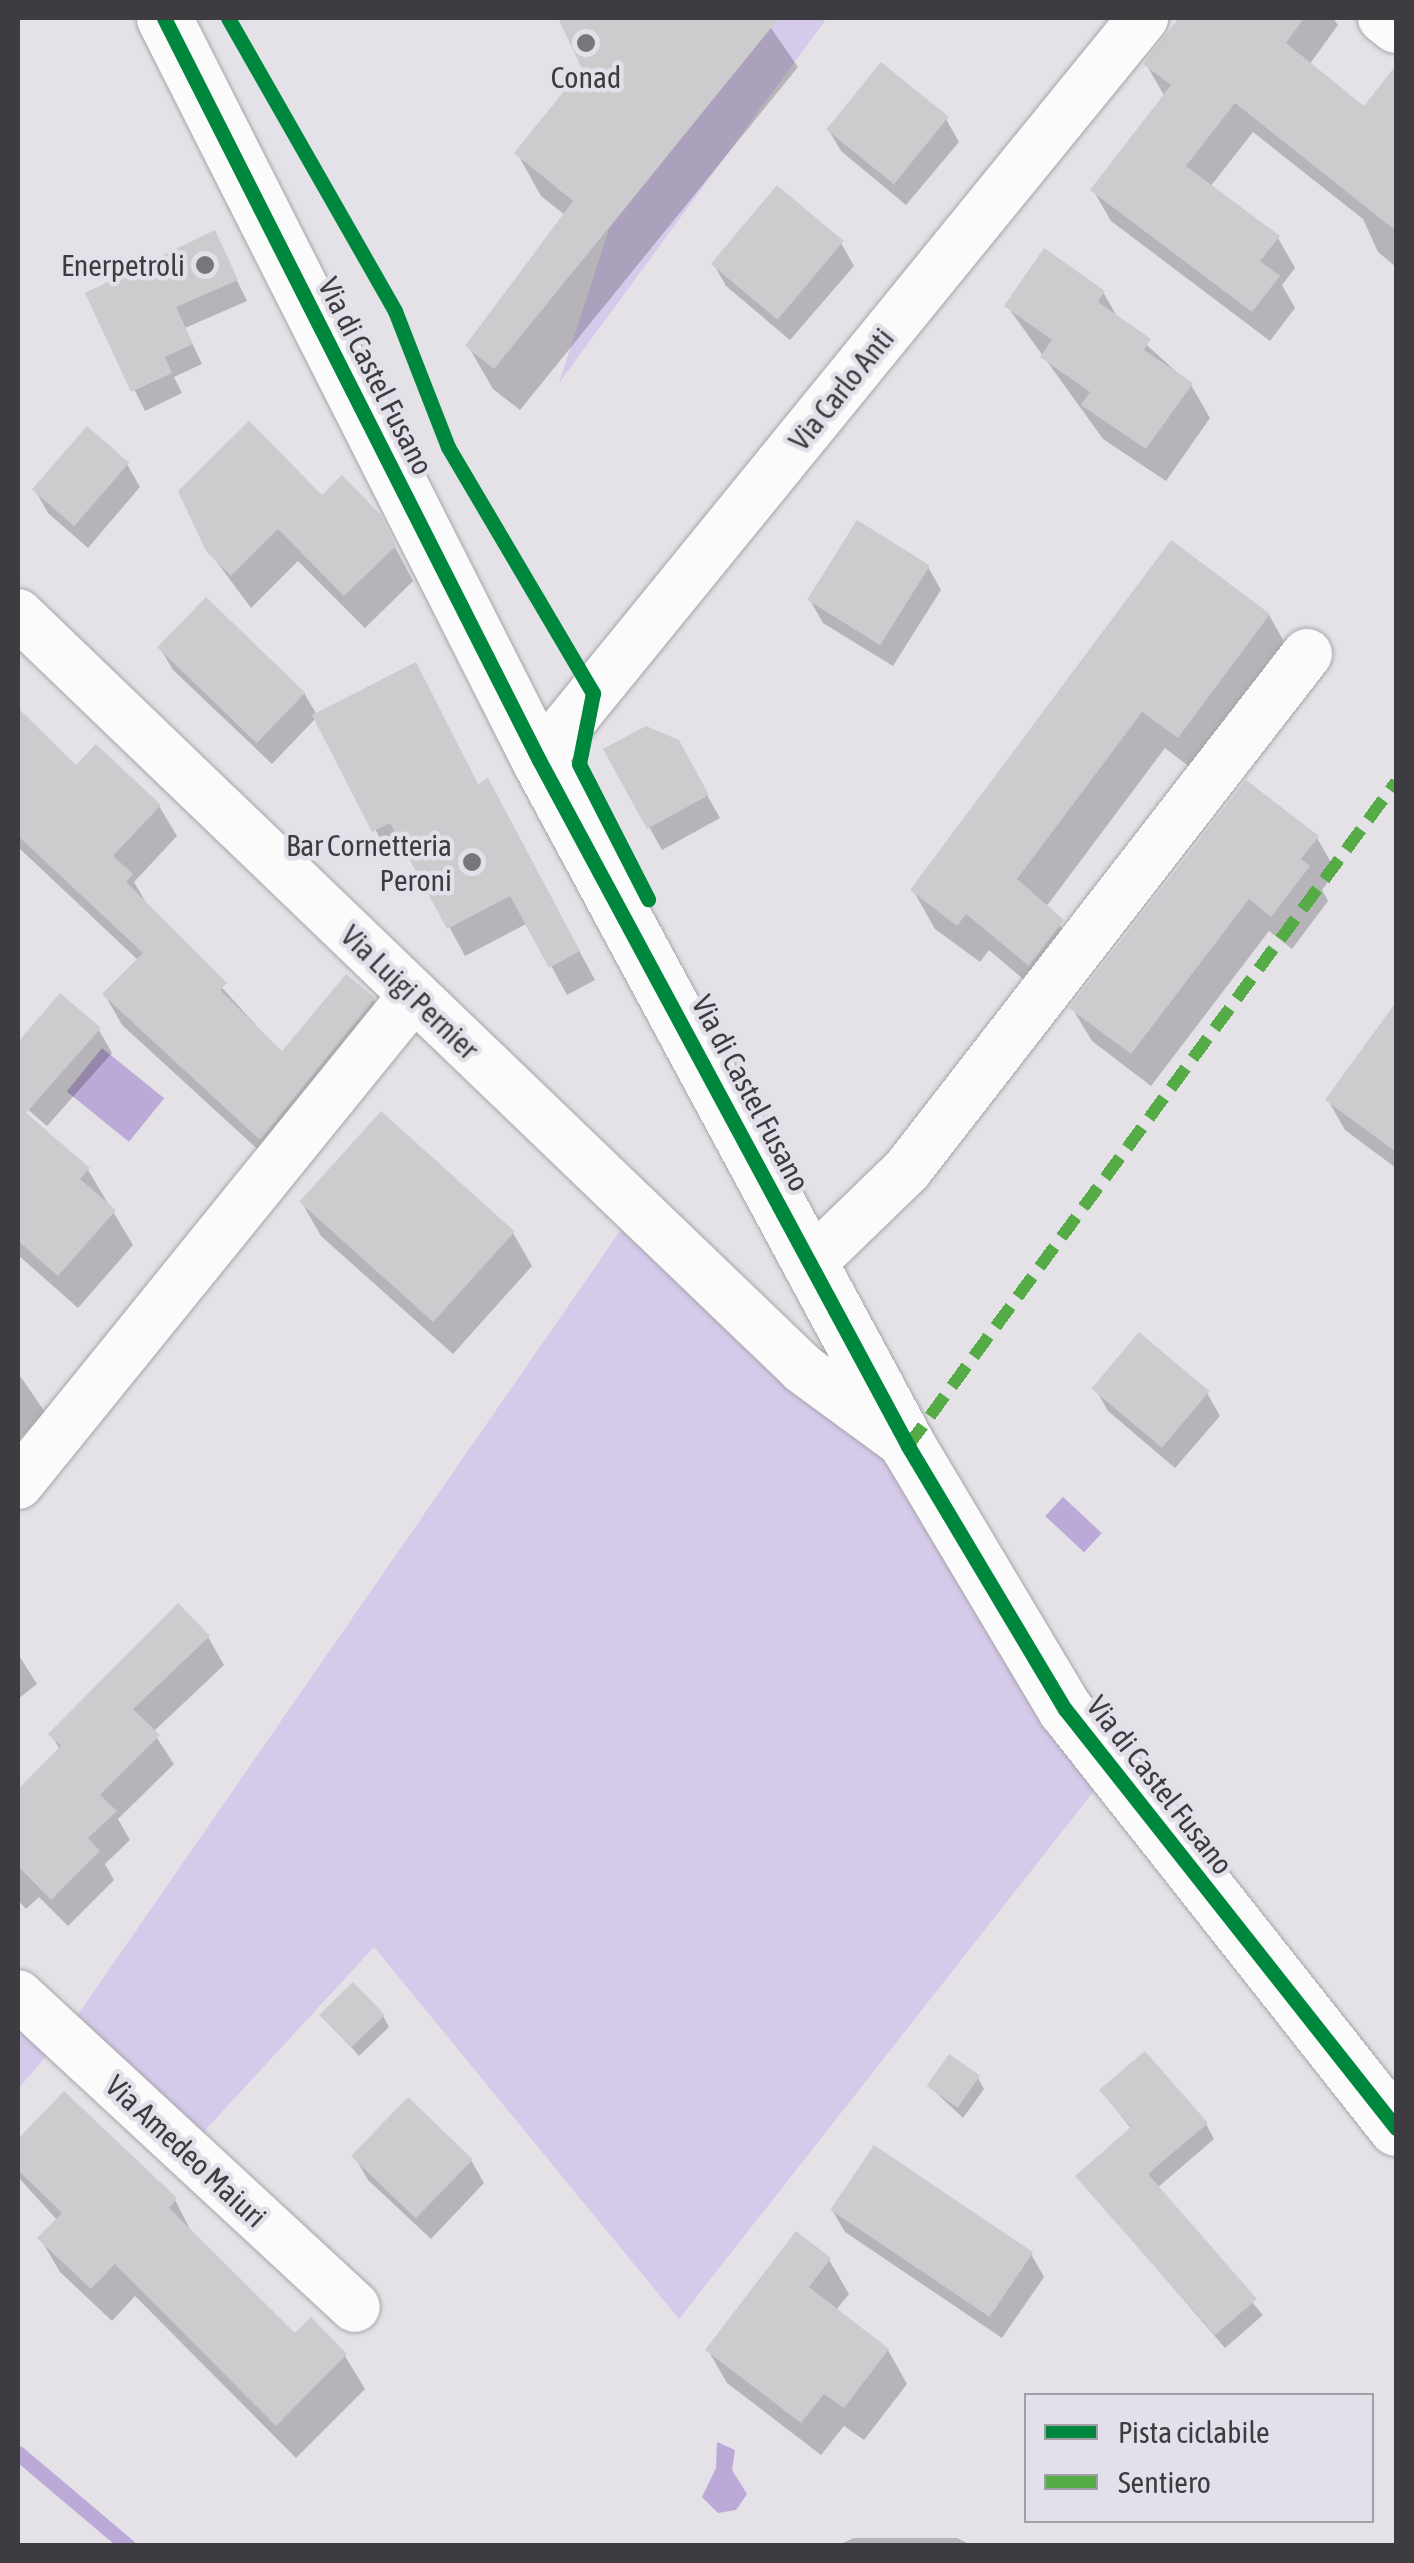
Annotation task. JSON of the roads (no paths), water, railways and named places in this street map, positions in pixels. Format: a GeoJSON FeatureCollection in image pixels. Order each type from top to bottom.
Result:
{"type":"FeatureCollection","features":[{"type":"Feature","properties":{"kind":"street","name":"Via di Castel Fusano"},"geometry":{"type":"LineString","coordinates":[[164,18],[539,760],[908,1446],[1065,1709],[1396,2128]]}},
{"type":"Feature","properties":{"kind":"street","name":"Via Carlo Anti"},"geometry":{"type":"LineString","coordinates":[[539,760],[1143,18]]}},
{"type":"Feature","properties":{"kind":"street"},"geometry":{"type":"LineString","coordinates":[[1383,18],[1396,28]]}},
{"type":"Feature","properties":{"kind":"street","name":"Via Luigi Pernier"},"geometry":{"type":"LineString","coordinates":[[18,614],[803,1368],[908,1446]]}},
{"type":"Feature","properties":{"kind":"street"},"geometry":{"type":"LineString","coordinates":[[811,1263],[907,1170],[1307,654]]}},
{"type":"Feature","properties":{"kind":"street"},"geometry":{"type":"LineString","coordinates":[[18,1484],[414,996]]}},
{"type":"Feature","properties":{"kind":"street"},"geometry":{"type":"LineString","coordinates":[[803,1368],[859,1350]]}},
{"type":"Feature","properties":{"kind":"street","name":"Via Amedeo Maiuri"},"geometry":{"type":"LineString","coordinates":[[18,1995],[355,2307]]}},
{"type":"Feature","properties":{"kind":"waterway"},"geometry":{"type":"LineString","coordinates":[[18,2453],[128,2546]]}},
{"type":"Feature","properties":{"kind":"place","name":"Conad"},"geometry":{"type":"Point","coordinates":[586,43]}},
{"type":"Feature","properties":{"kind":"place","name":"Enerpetroli"},"geometry":{"type":"Point","coordinates":[205,265]}},
{"type":"Feature","properties":{"kind":"place","name":"Bar Cornetteria Peroni"},"geometry":{"type":"Point","coordinates":[472,862]}}]}
